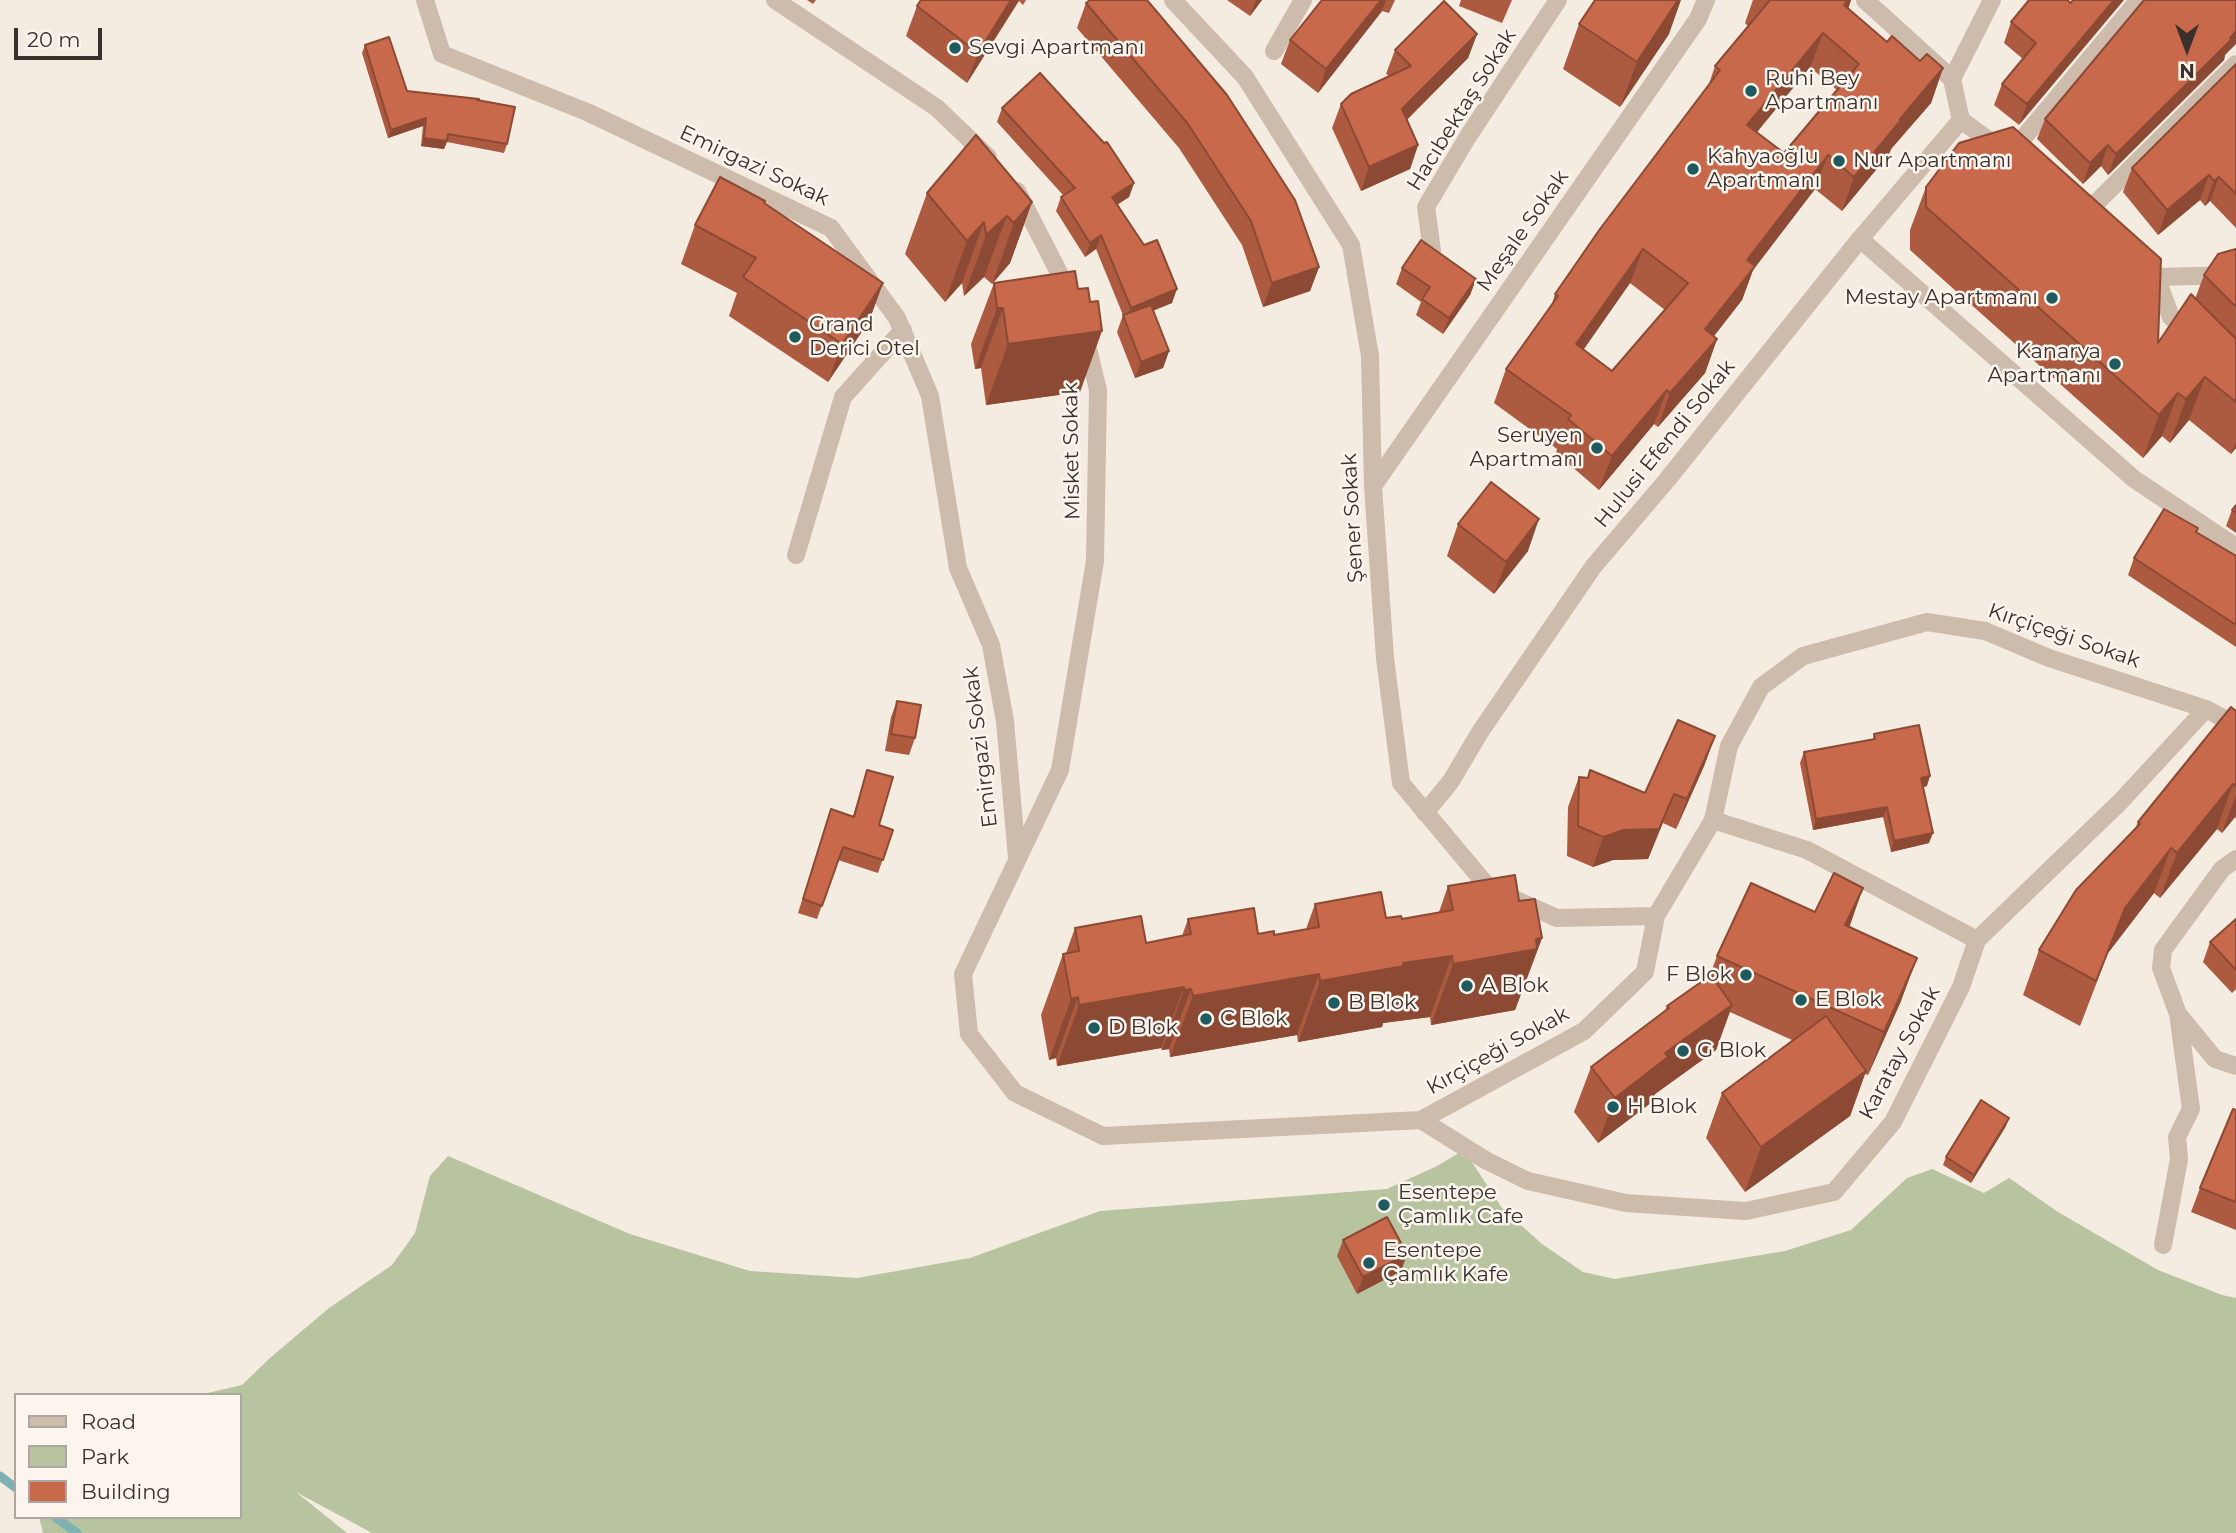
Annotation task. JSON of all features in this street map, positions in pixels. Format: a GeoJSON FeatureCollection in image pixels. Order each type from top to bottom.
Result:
{"type":"FeatureCollection","features":[{"type":"Feature","properties":{"kind":"street","name":"Emirgazi Sokak"},"geometry":{"type":"LineString","coordinates":[[425,0],[442,54],[587,112],[831,228],[897,318],[930,396],[958,568],[991,645],[1005,721],[1017,858]]}},
{"type":"Feature","properties":{"kind":"street","name":"Misket Sokak"},"geometry":{"type":"LineString","coordinates":[[775,0],[937,107],[1005,173],[1082,321],[1098,390],[1095,561],[1060,770],[1017,858]]}},
{"type":"Feature","properties":{"kind":"street","name":"Şener Sokak"},"geometry":{"type":"LineString","coordinates":[[1173,0],[1245,77],[1351,245],[1370,356],[1373,486],[1385,658],[1401,783],[1489,888],[1557,918],[1656,916]]}},
{"type":"Feature","properties":{"kind":"street"},"geometry":{"type":"LineString","coordinates":[[1274,51],[1303,0]]}},
{"type":"Feature","properties":{"kind":"street","name":"Hacıbektaş Sokak"},"geometry":{"type":"LineString","coordinates":[[1432,251],[1426,207],[1467,138],[1558,0]]}},
{"type":"Feature","properties":{"kind":"street","name":"Meşale Sokak"},"geometry":{"type":"LineString","coordinates":[[1373,486],[1698,19],[1706,0]]}},
{"type":"Feature","properties":{"kind":"street"},"geometry":{"type":"LineString","coordinates":[[1865,0],[1952,79],[1961,120],[2015,159],[2139,0]]}},
{"type":"Feature","properties":{"kind":"street"},"geometry":{"type":"LineString","coordinates":[[1952,79],[1992,0]]}},
{"type":"Feature","properties":{"kind":"street"},"geometry":{"type":"LineString","coordinates":[[2084,214],[2236,64]]}},
{"type":"Feature","properties":{"kind":"street","name":"Hulusi Efendi Sokak"},"geometry":{"type":"LineString","coordinates":[[1425,813],[1451,780],[1480,732],[1592,567],[1667,480],[1860,239],[1961,120]]}},
{"type":"Feature","properties":{"kind":"street"},"geometry":{"type":"LineString","coordinates":[[1860,239],[2134,479],[2236,547]]}},
{"type":"Feature","properties":{"kind":"street"},"geometry":{"type":"LineString","coordinates":[[2125,250],[2155,277],[2171,317],[2199,345]]}},
{"type":"Feature","properties":{"kind":"street"},"geometry":{"type":"LineString","coordinates":[[2155,277],[2236,275]]}},
{"type":"Feature","properties":{"kind":"street"},"geometry":{"type":"LineString","coordinates":[[796,555],[842,397],[903,330]]}},
{"type":"Feature","properties":{"kind":"street","name":"Kırçiçeği Sokak"},"geometry":{"type":"LineString","coordinates":[[1017,858],[963,974],[969,1034],[1015,1094],[1103,1136],[1421,1120],[1584,1031],[1645,972],[1656,916],[1713,820],[1729,746],[1761,687],[1803,656],[1927,622],[1985,631],[2049,658],[2206,709],[2236,725]]}},
{"type":"Feature","properties":{"kind":"street","name":"Karatay Sokak"},"geometry":{"type":"LineString","coordinates":[[1421,1120],[1487,1161],[1528,1181],[1626,1203],[1746,1211],[1834,1192],[1893,1122],[1961,987],[1977,940],[2120,802],[2206,709]]}},
{"type":"Feature","properties":{"kind":"street"},"geometry":{"type":"LineString","coordinates":[[1713,820],[1807,850],[1977,940]]}},
{"type":"Feature","properties":{"kind":"street"},"geometry":{"type":"LineString","coordinates":[[2163,1245],[2179,1159],[2177,1137],[2191,1109],[2178,1014],[2161,968],[2163,950],[2222,869],[2236,859]]}},
{"type":"Feature","properties":{"kind":"street"},"geometry":{"type":"LineString","coordinates":[[2178,1014],[2215,1059],[2236,1066]]}},
{"type":"Feature","properties":{"kind":"green space"},"geometry":{"type":"Polygon","coordinates":[[[1464,1150],[1502,1208],[1542,1244],[1583,1272],[1615,1279],[1785,1251],[1851,1230],[1907,1178],[1932,1169],[1984,1193],[2009,1178],[2058,1212],[2158,1270],[2236,1298],[2236,1533],[372,1533],[296,1492],[347,1533],[43,1533],[40,1519],[242,1519],[242,1393],[208,1393],[242,1385],[329,1308],[392,1265],[415,1233],[430,1176],[448,1156],[630,1234],[750,1271],[857,1278],[970,1258],[1100,1211],[1387,1189],[1464,1150]]]}},
{"type":"Feature","properties":{"kind":"building"},"geometry":{"type":"Polygon","coordinates":[[[921,0],[1011,0],[978,53],[917,6],[921,0]]]}},
{"type":"Feature","properties":{"kind":"building"},"geometry":{"type":"Polygon","coordinates":[[[1090,0],[1147,0],[1227,95],[1295,200],[1319,267],[1272,283],[1251,221],[1188,124],[1086,3],[1090,0]]]}},
{"type":"Feature","properties":{"kind":"building"},"geometry":{"type":"Polygon","coordinates":[[[1322,0],[1381,0],[1326,69],[1290,40],[1322,0]]]}},
{"type":"Feature","properties":{"kind":"building"},"geometry":{"type":"Polygon","coordinates":[[[1595,0],[1678,0],[1637,62],[1579,24],[1595,0]]]}},
{"type":"Feature","properties":{"kind":"building"},"geometry":{"type":"Polygon","coordinates":[[[1770,0],[1848,0],[1844,5],[1887,42],[1892,36],[1920,61],[1927,54],[1943,68],[1854,177],[1828,155],[1747,260],[1755,266],[1705,329],[1717,339],[1670,393],[1667,390],[1612,456],[1568,419],[1571,415],[1506,369],[1558,296],[1555,294],[1600,229],[1720,70],[1715,66],[1770,0]],[[1823,33],[1747,125],[1784,153],[1859,64],[1823,33]],[[1643,249],[1576,344],[1612,371],[1688,283],[1643,249]]]}},
{"type":"Feature","properties":{"kind":"building"},"geometry":{"type":"Polygon","coordinates":[[[2029,0],[2067,0],[2071,3],[2073,0],[2114,0],[2027,104],[2002,84],[2036,43],[2011,22],[2029,0]]]}},
{"type":"Feature","properties":{"kind":"building"},"geometry":{"type":"Polygon","coordinates":[[[2144,0],[2236,0],[2236,31],[2231,40],[2116,154],[2108,145],[2090,163],[2045,119],[2144,0]]]}},
{"type":"Feature","properties":{"kind":"building"},"geometry":{"type":"Polygon","coordinates":[[[1444,1],[1477,34],[1402,109],[1418,145],[1369,167],[1341,104],[1351,94],[1411,66],[1395,50],[1444,1]]]}},
{"type":"Feature","properties":{"kind":"building"},"geometry":{"type":"Polygon","coordinates":[[[389,37],[407,91],[479,99],[477,100],[515,107],[507,144],[448,134],[447,141],[424,138],[426,118],[391,130],[365,45],[389,37]]]}},
{"type":"Feature","properties":{"kind":"building"},"geometry":{"type":"Polygon","coordinates":[[[2236,64],[2236,194],[2219,177],[2214,181],[2209,175],[2167,210],[2132,168],[2236,64]]]}},
{"type":"Feature","properties":{"kind":"building"},"geometry":{"type":"Polygon","coordinates":[[[1040,73],[1104,143],[1107,142],[1134,183],[1112,197],[1144,245],[1157,240],[1177,289],[1131,308],[1101,235],[1090,243],[1061,197],[1075,188],[1002,108],[1040,73]]]}},
{"type":"Feature","properties":{"kind":"building"},"geometry":{"type":"Polygon","coordinates":[[[2013,127],[2161,259],[2158,343],[2191,294],[2236,339],[2236,402],[2205,377],[2186,399],[2178,393],[2159,415],[1926,207],[1926,187],[1959,143],[2013,127]]]}},
{"type":"Feature","properties":{"kind":"building"},"geometry":{"type":"Polygon","coordinates":[[[976,135],[1032,202],[1014,223],[1007,216],[986,235],[984,222],[967,241],[927,193],[976,135]]]}},
{"type":"Feature","properties":{"kind":"building"},"geometry":{"type":"Polygon","coordinates":[[[720,177],[765,201],[764,203],[883,283],[842,344],[743,277],[756,258],[695,225],[720,177]]]}},
{"type":"Feature","properties":{"kind":"building"},"geometry":{"type":"Polygon","coordinates":[[[1421,240],[1476,279],[1449,318],[1422,299],[1430,287],[1402,268],[1421,240]]]}},
{"type":"Feature","properties":{"kind":"building"},"geometry":{"type":"Polygon","coordinates":[[[2236,249],[2236,307],[2204,275],[2218,254],[2236,249]]]}},
{"type":"Feature","properties":{"kind":"building"},"geometry":{"type":"Polygon","coordinates":[[[1075,271],[1078,289],[1088,288],[1090,302],[1098,301],[1102,331],[1008,344],[1003,308],[997,308],[994,283],[1075,271]]]}},
{"type":"Feature","properties":{"kind":"building"},"geometry":{"type":"Polygon","coordinates":[[[1151,305],[1169,351],[1141,362],[1123,315],[1151,305]]]}},
{"type":"Feature","properties":{"kind":"building"},"geometry":{"type":"Polygon","coordinates":[[[1491,482],[1539,519],[1506,562],[1458,524],[1491,482]]]}},
{"type":"Feature","properties":{"kind":"building"},"geometry":{"type":"Polygon","coordinates":[[[2164,509],[2198,528],[2196,532],[2236,556],[2236,625],[2134,558],[2164,509]]]}},
{"type":"Feature","properties":{"kind":"building"},"geometry":{"type":"Polygon","coordinates":[[[897,701],[921,705],[915,738],[891,734],[897,701]]]}},
{"type":"Feature","properties":{"kind":"building"},"geometry":{"type":"Polygon","coordinates":[[[2231,707],[2236,711],[2236,786],[2233,784],[2177,853],[2171,848],[2125,908],[2096,981],[2039,950],[2076,890],[2140,824],[2138,822],[2231,707]]]}},
{"type":"Feature","properties":{"kind":"building"},"geometry":{"type":"Polygon","coordinates":[[[1678,720],[1715,736],[1687,799],[1674,794],[1659,829],[1624,830],[1603,837],[1578,826],[1579,777],[1588,778],[1590,770],[1645,793],[1678,720]]]}},
{"type":"Feature","properties":{"kind":"building"},"geometry":{"type":"Polygon","coordinates":[[[1919,725],[1930,776],[1921,778],[1933,833],[1894,841],[1887,807],[1816,819],[1804,752],[1875,739],[1874,734],[1919,725]]]}},
{"type":"Feature","properties":{"kind":"building"},"geometry":{"type":"Polygon","coordinates":[[[867,770],[893,777],[879,825],[893,830],[883,860],[843,847],[822,906],[803,899],[831,809],[854,817],[867,770]]]}},
{"type":"Feature","properties":{"kind":"building"},"geometry":{"type":"Polygon","coordinates":[[[1834,873],[1863,888],[1845,925],[1917,958],[1884,1032],[1717,956],[1751,883],[1815,912],[1834,873]]]}},
{"type":"Feature","properties":{"kind":"building"},"geometry":{"type":"Polygon","coordinates":[[[1515,875],[1519,901],[1535,899],[1542,938],[1536,939],[1537,949],[1453,964],[1452,956],[1403,963],[1404,966],[1320,981],[1319,974],[1193,996],[1191,989],[1184,990],[1184,987],[1079,1005],[1078,997],[1071,999],[1063,954],[1079,951],[1075,928],[1141,916],[1146,943],[1191,934],[1188,919],[1254,908],[1258,934],[1274,931],[1274,935],[1319,927],[1315,904],[1381,892],[1386,918],[1401,916],[1402,919],[1453,910],[1448,886],[1515,875]]]}},
{"type":"Feature","properties":{"kind":"building"},"geometry":{"type":"Polygon","coordinates":[[[2236,919],[2236,970],[2210,942],[2236,919]]]}},
{"type":"Feature","properties":{"kind":"building"},"geometry":{"type":"Polygon","coordinates":[[[1711,975],[1732,1005],[1665,1053],[1668,1057],[1615,1098],[1591,1067],[1669,1008],[1667,1006],[1711,975]]]}},
{"type":"Feature","properties":{"kind":"building"},"geometry":{"type":"Polygon","coordinates":[[[1826,1016],[1866,1071],[1761,1147],[1722,1093],[1826,1016]]]}},
{"type":"Feature","properties":{"kind":"building"},"geometry":{"type":"Polygon","coordinates":[[[1981,1100],[2009,1118],[1974,1175],[1946,1157],[1981,1100]]]}},
{"type":"Feature","properties":{"kind":"building"},"geometry":{"type":"Polygon","coordinates":[[[2233,1109],[2236,1110],[2236,1202],[2200,1188],[2233,1109]]]}},
{"type":"Feature","properties":{"kind":"building"},"geometry":{"type":"Polygon","coordinates":[[[1387,1217],[1407,1254],[1363,1277],[1343,1240],[1387,1217]]]}},
{"type":"Feature","properties":{"kind":"waterway"},"geometry":{"type":"LineString","coordinates":[[0,1476],[14,1486]]}},
{"type":"Feature","properties":{"kind":"waterway"},"geometry":{"type":"LineString","coordinates":[[58,1519],[77,1533]]}},
{"type":"Feature","properties":{"kind":"place","name":"Sevgi Apartmanı"},"geometry":{"type":"Point","coordinates":[955,48]}},
{"type":"Feature","properties":{"kind":"place","name":"Ruhi Bey Apartmanı"},"geometry":{"type":"Point","coordinates":[1751,91]}},
{"type":"Feature","properties":{"kind":"place","name":"Nur Apartmanı"},"geometry":{"type":"Point","coordinates":[1839,161]}},
{"type":"Feature","properties":{"kind":"place","name":"Kahyaoğlu Apartmanı"},"geometry":{"type":"Point","coordinates":[1693,169]}},
{"type":"Feature","properties":{"kind":"place","name":"Mestay Apartmanı"},"geometry":{"type":"Point","coordinates":[2052,298]}},
{"type":"Feature","properties":{"kind":"place","name":"Grand Derici Otel"},"geometry":{"type":"Point","coordinates":[795,337]}},
{"type":"Feature","properties":{"kind":"place","name":"Kanarya Apartmanı"},"geometry":{"type":"Point","coordinates":[2115,364]}},
{"type":"Feature","properties":{"kind":"place","name":"Seruyen Apartmanı"},"geometry":{"type":"Point","coordinates":[1597,448]}},
{"type":"Feature","properties":{"kind":"place","name":"F Blok"},"geometry":{"type":"Point","coordinates":[1746,975]}},
{"type":"Feature","properties":{"kind":"place","name":"A Blok"},"geometry":{"type":"Point","coordinates":[1467,986]}},
{"type":"Feature","properties":{"kind":"place","name":"E Blok"},"geometry":{"type":"Point","coordinates":[1801,1000]}},
{"type":"Feature","properties":{"kind":"place","name":"B Blok"},"geometry":{"type":"Point","coordinates":[1334,1003]}},
{"type":"Feature","properties":{"kind":"place","name":"C Blok"},"geometry":{"type":"Point","coordinates":[1206,1019]}},
{"type":"Feature","properties":{"kind":"place","name":"D Blok"},"geometry":{"type":"Point","coordinates":[1094,1028]}},
{"type":"Feature","properties":{"kind":"place","name":"G Blok"},"geometry":{"type":"Point","coordinates":[1683,1051]}},
{"type":"Feature","properties":{"kind":"place","name":"H Blok"},"geometry":{"type":"Point","coordinates":[1613,1107]}},
{"type":"Feature","properties":{"kind":"place","name":"Esentepe Çamlık Cafe"},"geometry":{"type":"Point","coordinates":[1384,1205]}},
{"type":"Feature","properties":{"kind":"place","name":"Esentepe Çamlık Kafe"},"geometry":{"type":"Point","coordinates":[1369,1263]}}]}
